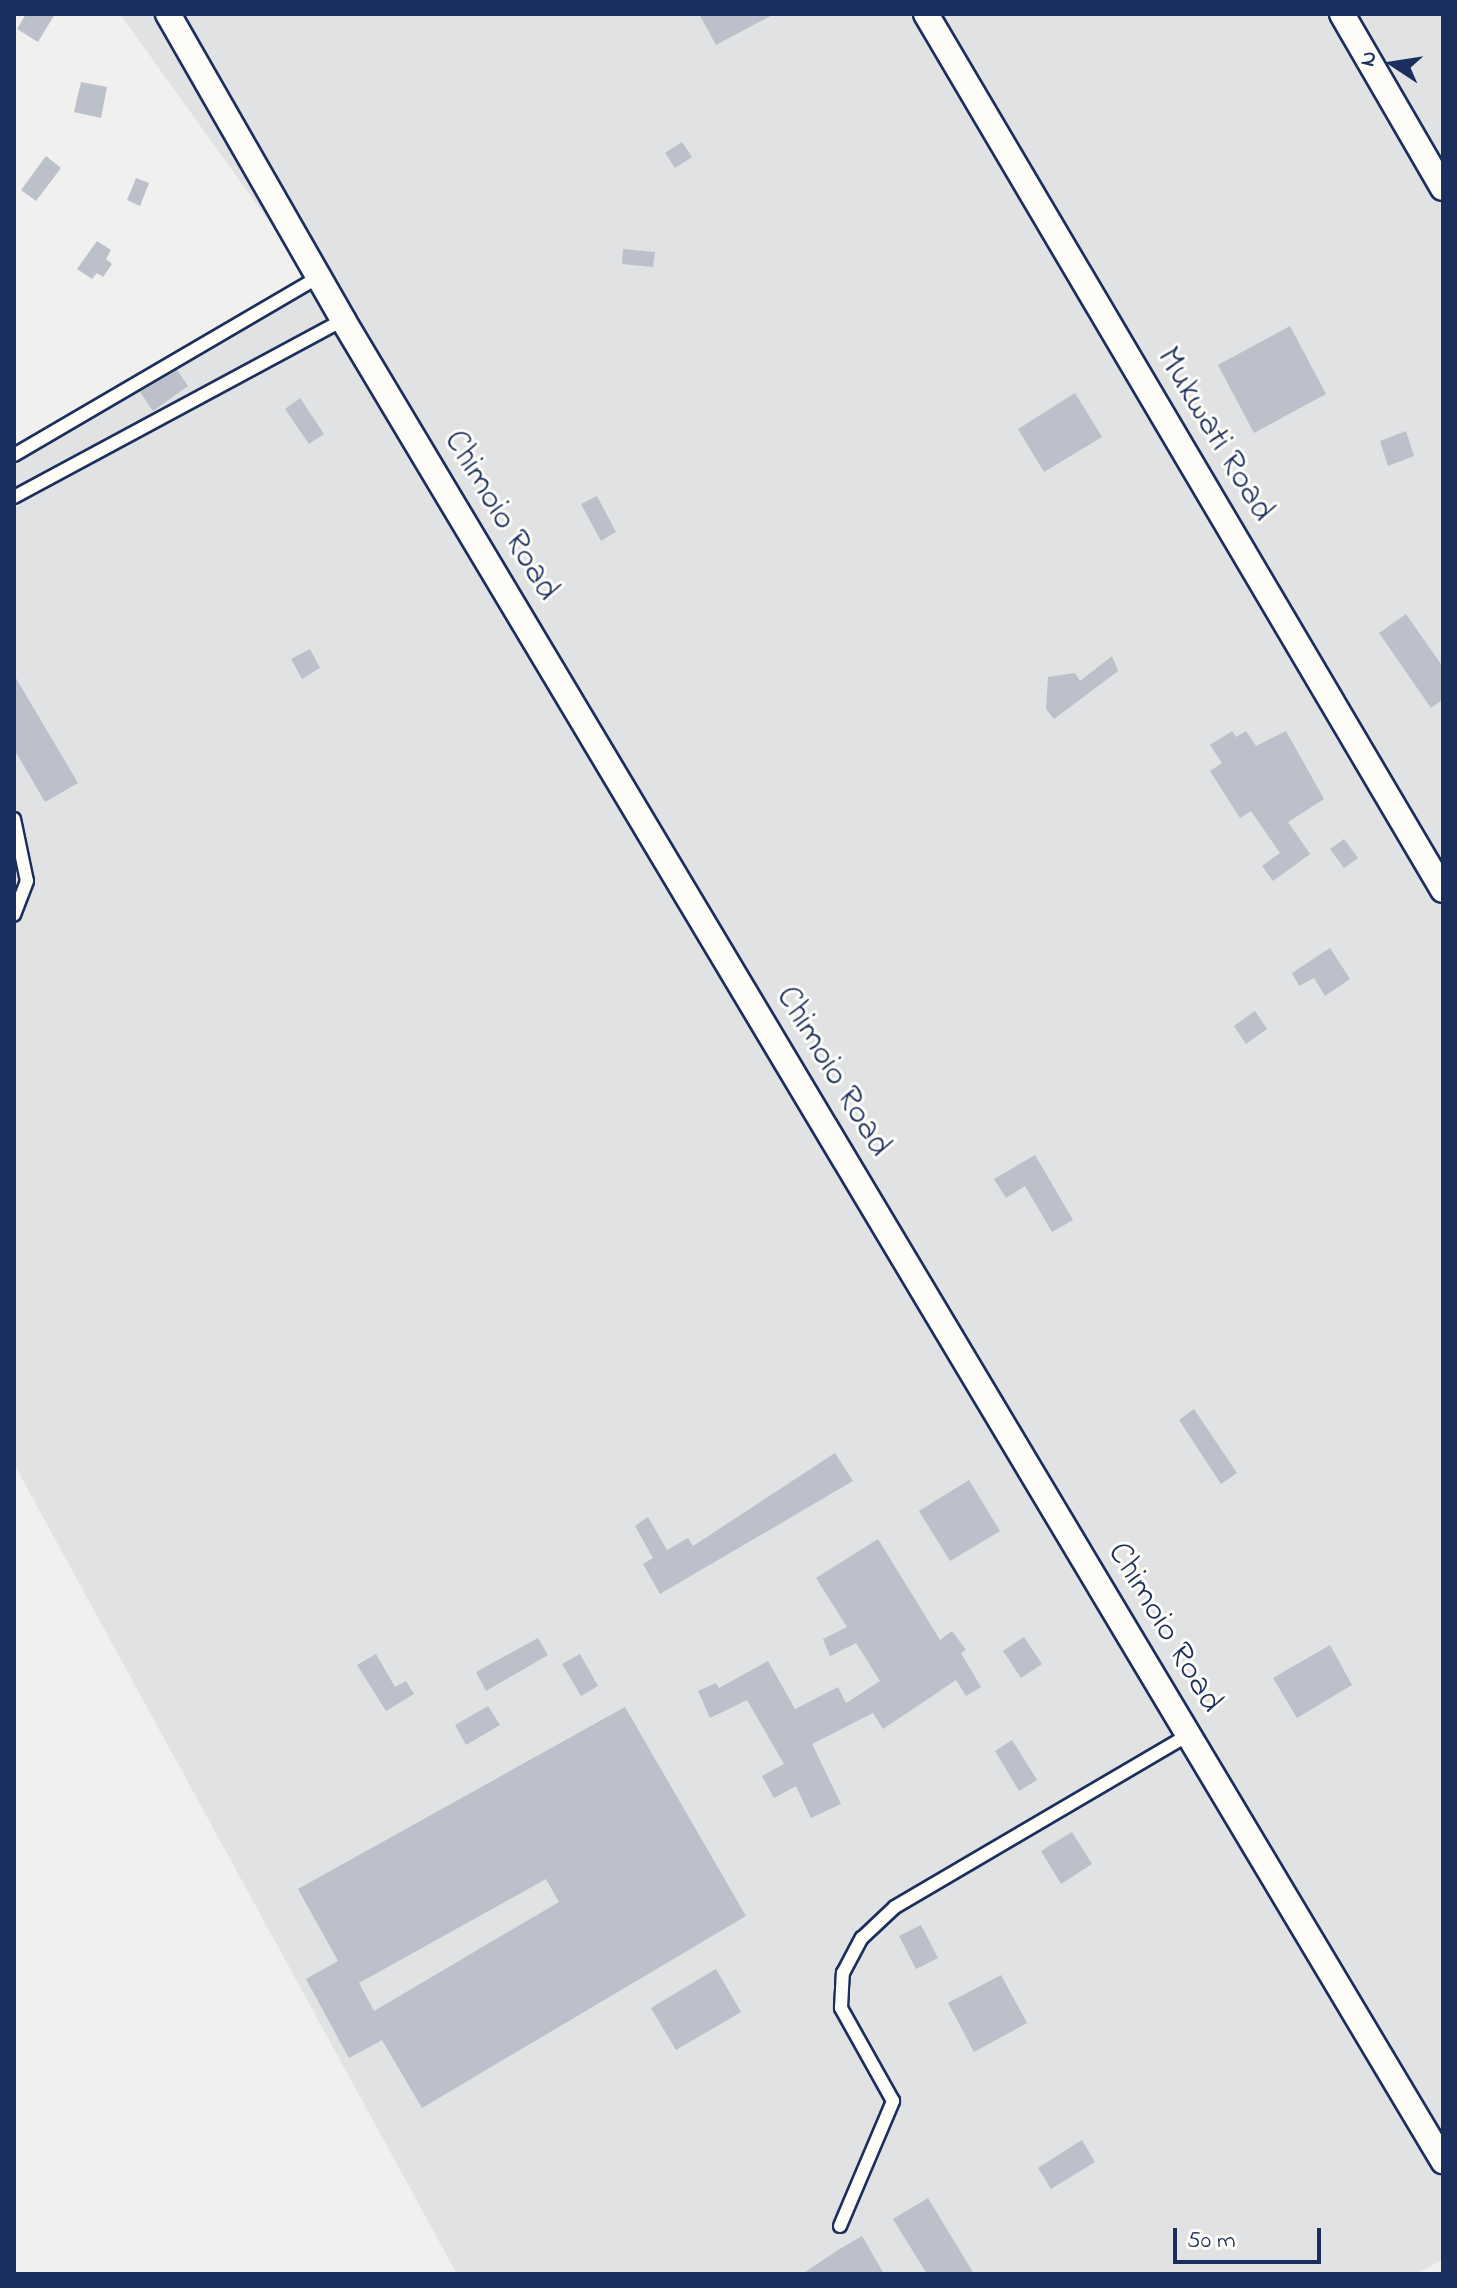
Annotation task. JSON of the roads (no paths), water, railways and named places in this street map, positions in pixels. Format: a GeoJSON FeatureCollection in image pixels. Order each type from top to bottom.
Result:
{"type":"FeatureCollection","features":[{"type":"Feature","properties":{"kind":"street","name":"Chimoio Road"},"geometry":{"type":"LineString","coordinates":[[168,14],[322,275],[343,320],[1443,2161]]}},
{"type":"Feature","properties":{"kind":"street","name":"Mukwati Road"},"geometry":{"type":"LineString","coordinates":[[926,14],[1443,890]]}},
{"type":"Feature","properties":{"kind":"street"},"geometry":{"type":"LineString","coordinates":[[1342,14],[1443,188]]}},
{"type":"Feature","properties":{"kind":"lane"},"geometry":{"type":"LineString","coordinates":[[14,455],[322,275]]}},
{"type":"Feature","properties":{"kind":"lane"},"geometry":{"type":"LineString","coordinates":[[14,497],[343,320]]}},
{"type":"Feature","properties":{"kind":"lane"},"geometry":{"type":"LineString","coordinates":[[14,819],[27,881],[14,915]]}},
{"type":"Feature","properties":{"kind":"lane"},"geometry":{"type":"LineString","coordinates":[[840,2226],[893,2101],[841,2008],[843,1973],[862,1938],[895,1907],[1188,1735]]}}]}
